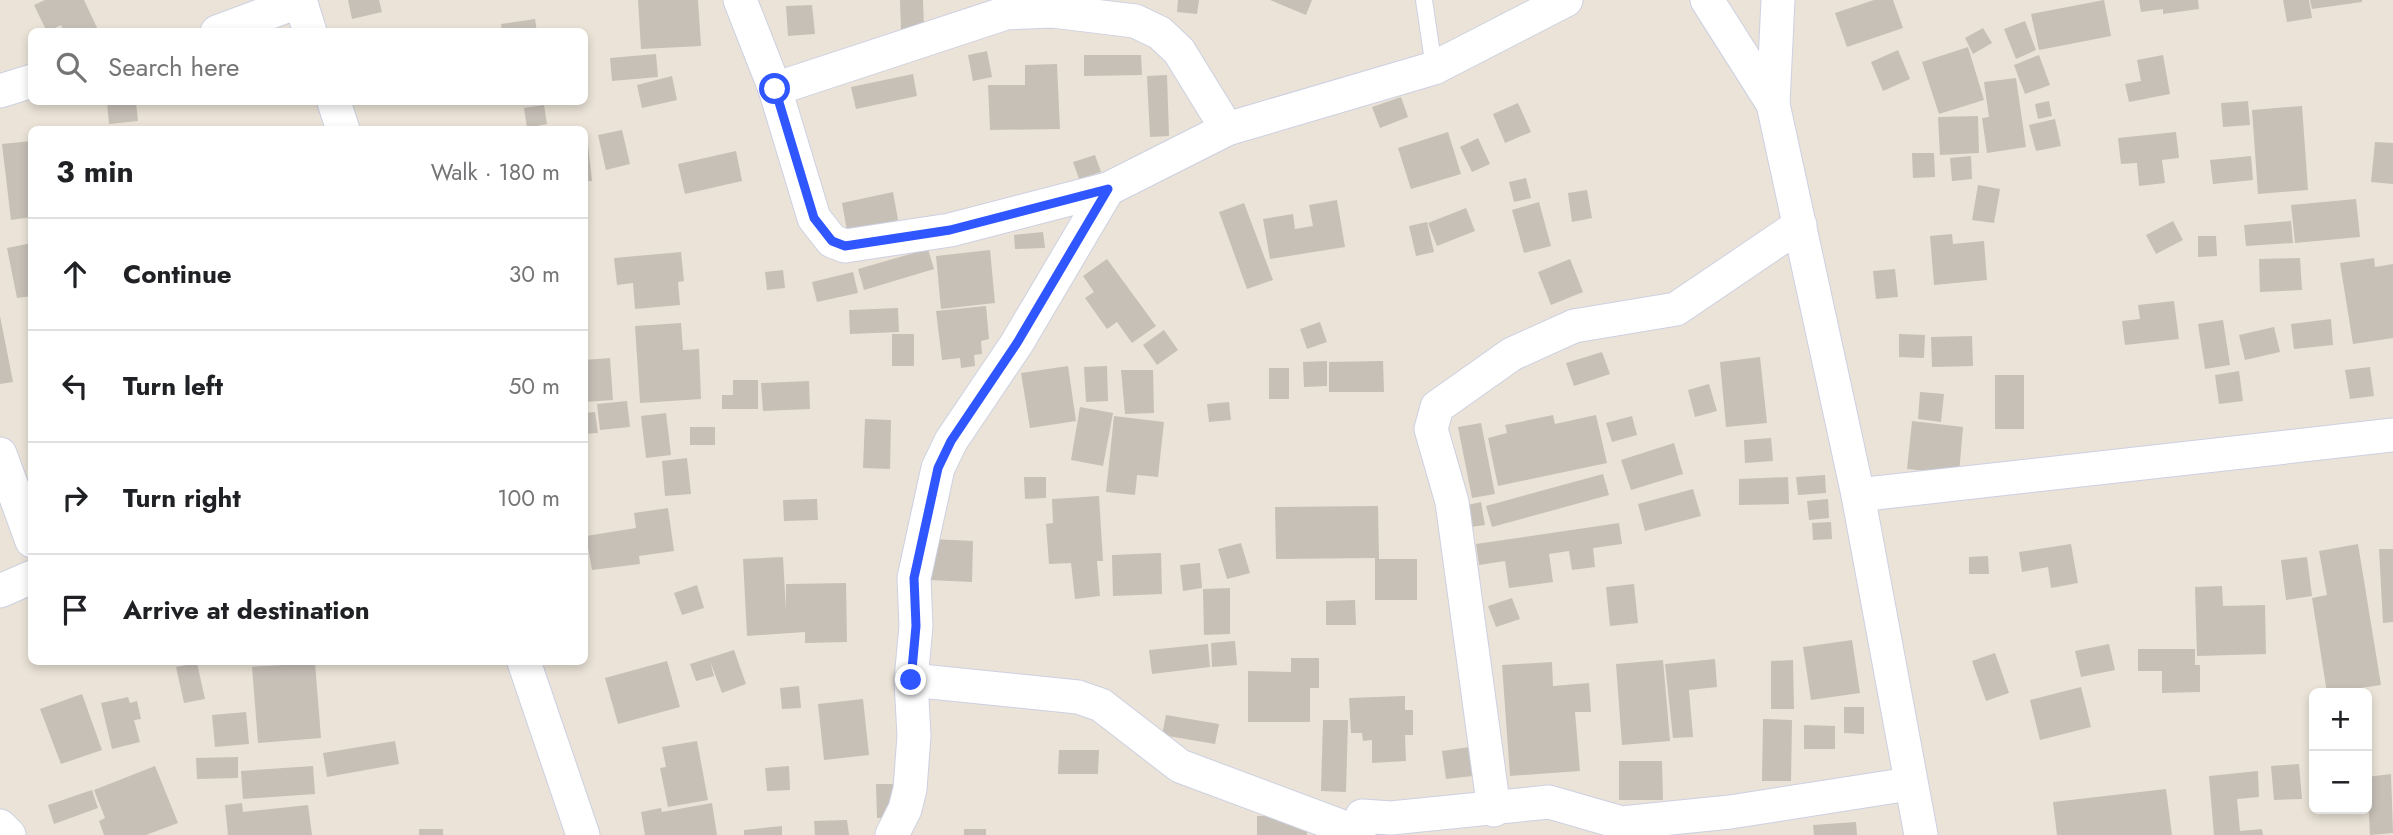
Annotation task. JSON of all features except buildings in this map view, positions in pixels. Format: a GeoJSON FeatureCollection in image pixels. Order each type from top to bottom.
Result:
{"type":"FeatureCollection","features":[{"type":"Feature","properties":{"kind":"street"},"geometry":{"type":"LineString","coordinates":[[227,28],[300,0],[309,28]]}},
{"type":"Feature","properties":{"kind":"street"},"geometry":{"type":"LineString","coordinates":[[740,0],[775,89],[814,218],[832,241],[845,246],[950,230],[1108,189],[1227,129],[1434,68],[1566,0]]}},
{"type":"Feature","properties":{"kind":"street"},"geometry":{"type":"LineString","coordinates":[[1707,0],[1773,104]]}},
{"type":"Feature","properties":{"kind":"street"},"geometry":{"type":"LineString","coordinates":[[1777,0],[1773,104],[1858,495],[1909,784],[1921,835]]}},
{"type":"Feature","properties":{"kind":"street"},"geometry":{"type":"LineString","coordinates":[[775,89],[1006,13],[1053,11],[1135,21],[1160,33],[1179,51],[1227,129]]}},
{"type":"Feature","properties":{"kind":"street"},"geometry":{"type":"LineString","coordinates":[[0,91],[28,82]]}},
{"type":"Feature","properties":{"kind":"street"},"geometry":{"type":"LineString","coordinates":[[335,105],[342,126]]}},
{"type":"Feature","properties":{"kind":"street"},"geometry":{"type":"LineString","coordinates":[[892,835],[905,809],[910,789],[914,736],[911,680],[916,626],[914,578],[938,468],[951,441],[1017,343],[1108,189]]}},
{"type":"Feature","properties":{"kind":"street"},"geometry":{"type":"LineString","coordinates":[[1494,810],[1452,502],[1431,429],[1437,407],[1512,354],[1574,326],[1676,309],[1800,225]]}},
{"type":"Feature","properties":{"kind":"street"},"geometry":{"type":"LineString","coordinates":[[1858,495],[2393,435]]}},
{"type":"Feature","properties":{"kind":"street"},"geometry":{"type":"LineString","coordinates":[[0,454],[28,530]]}},
{"type":"Feature","properties":{"kind":"street"},"geometry":{"type":"LineString","coordinates":[[0,591],[28,579]]}},
{"type":"Feature","properties":{"kind":"street"},"geometry":{"type":"LineString","coordinates":[[525,665],[583,835]]}},
{"type":"Feature","properties":{"kind":"street"},"geometry":{"type":"LineString","coordinates":[[911,680],[1078,698],[1101,705],[1180,766],[1359,834],[1362,816],[1391,818],[1494,810],[1549,802],[1622,823],[1730,811],[1909,784]]}},
{"type":"Feature","properties":{"kind":"street"},"geometry":{"type":"LineString","coordinates":[[0,827],[9,835]]}},
{"type":"Feature","properties":{"kind":"lane"},"geometry":{"type":"LineString","coordinates":[[1424,0],[1434,68]]}},
{"type":"Feature","properties":{"kind":"route"},"geometry":{"type":"LineString","coordinates":[[775,89],[814,218],[832,241],[845,246],[894,241],[950,230],[1108,189],[1057,271],[1017,343],[951,441],[938,468],[914,578],[916,626],[911,680]]}}]}
